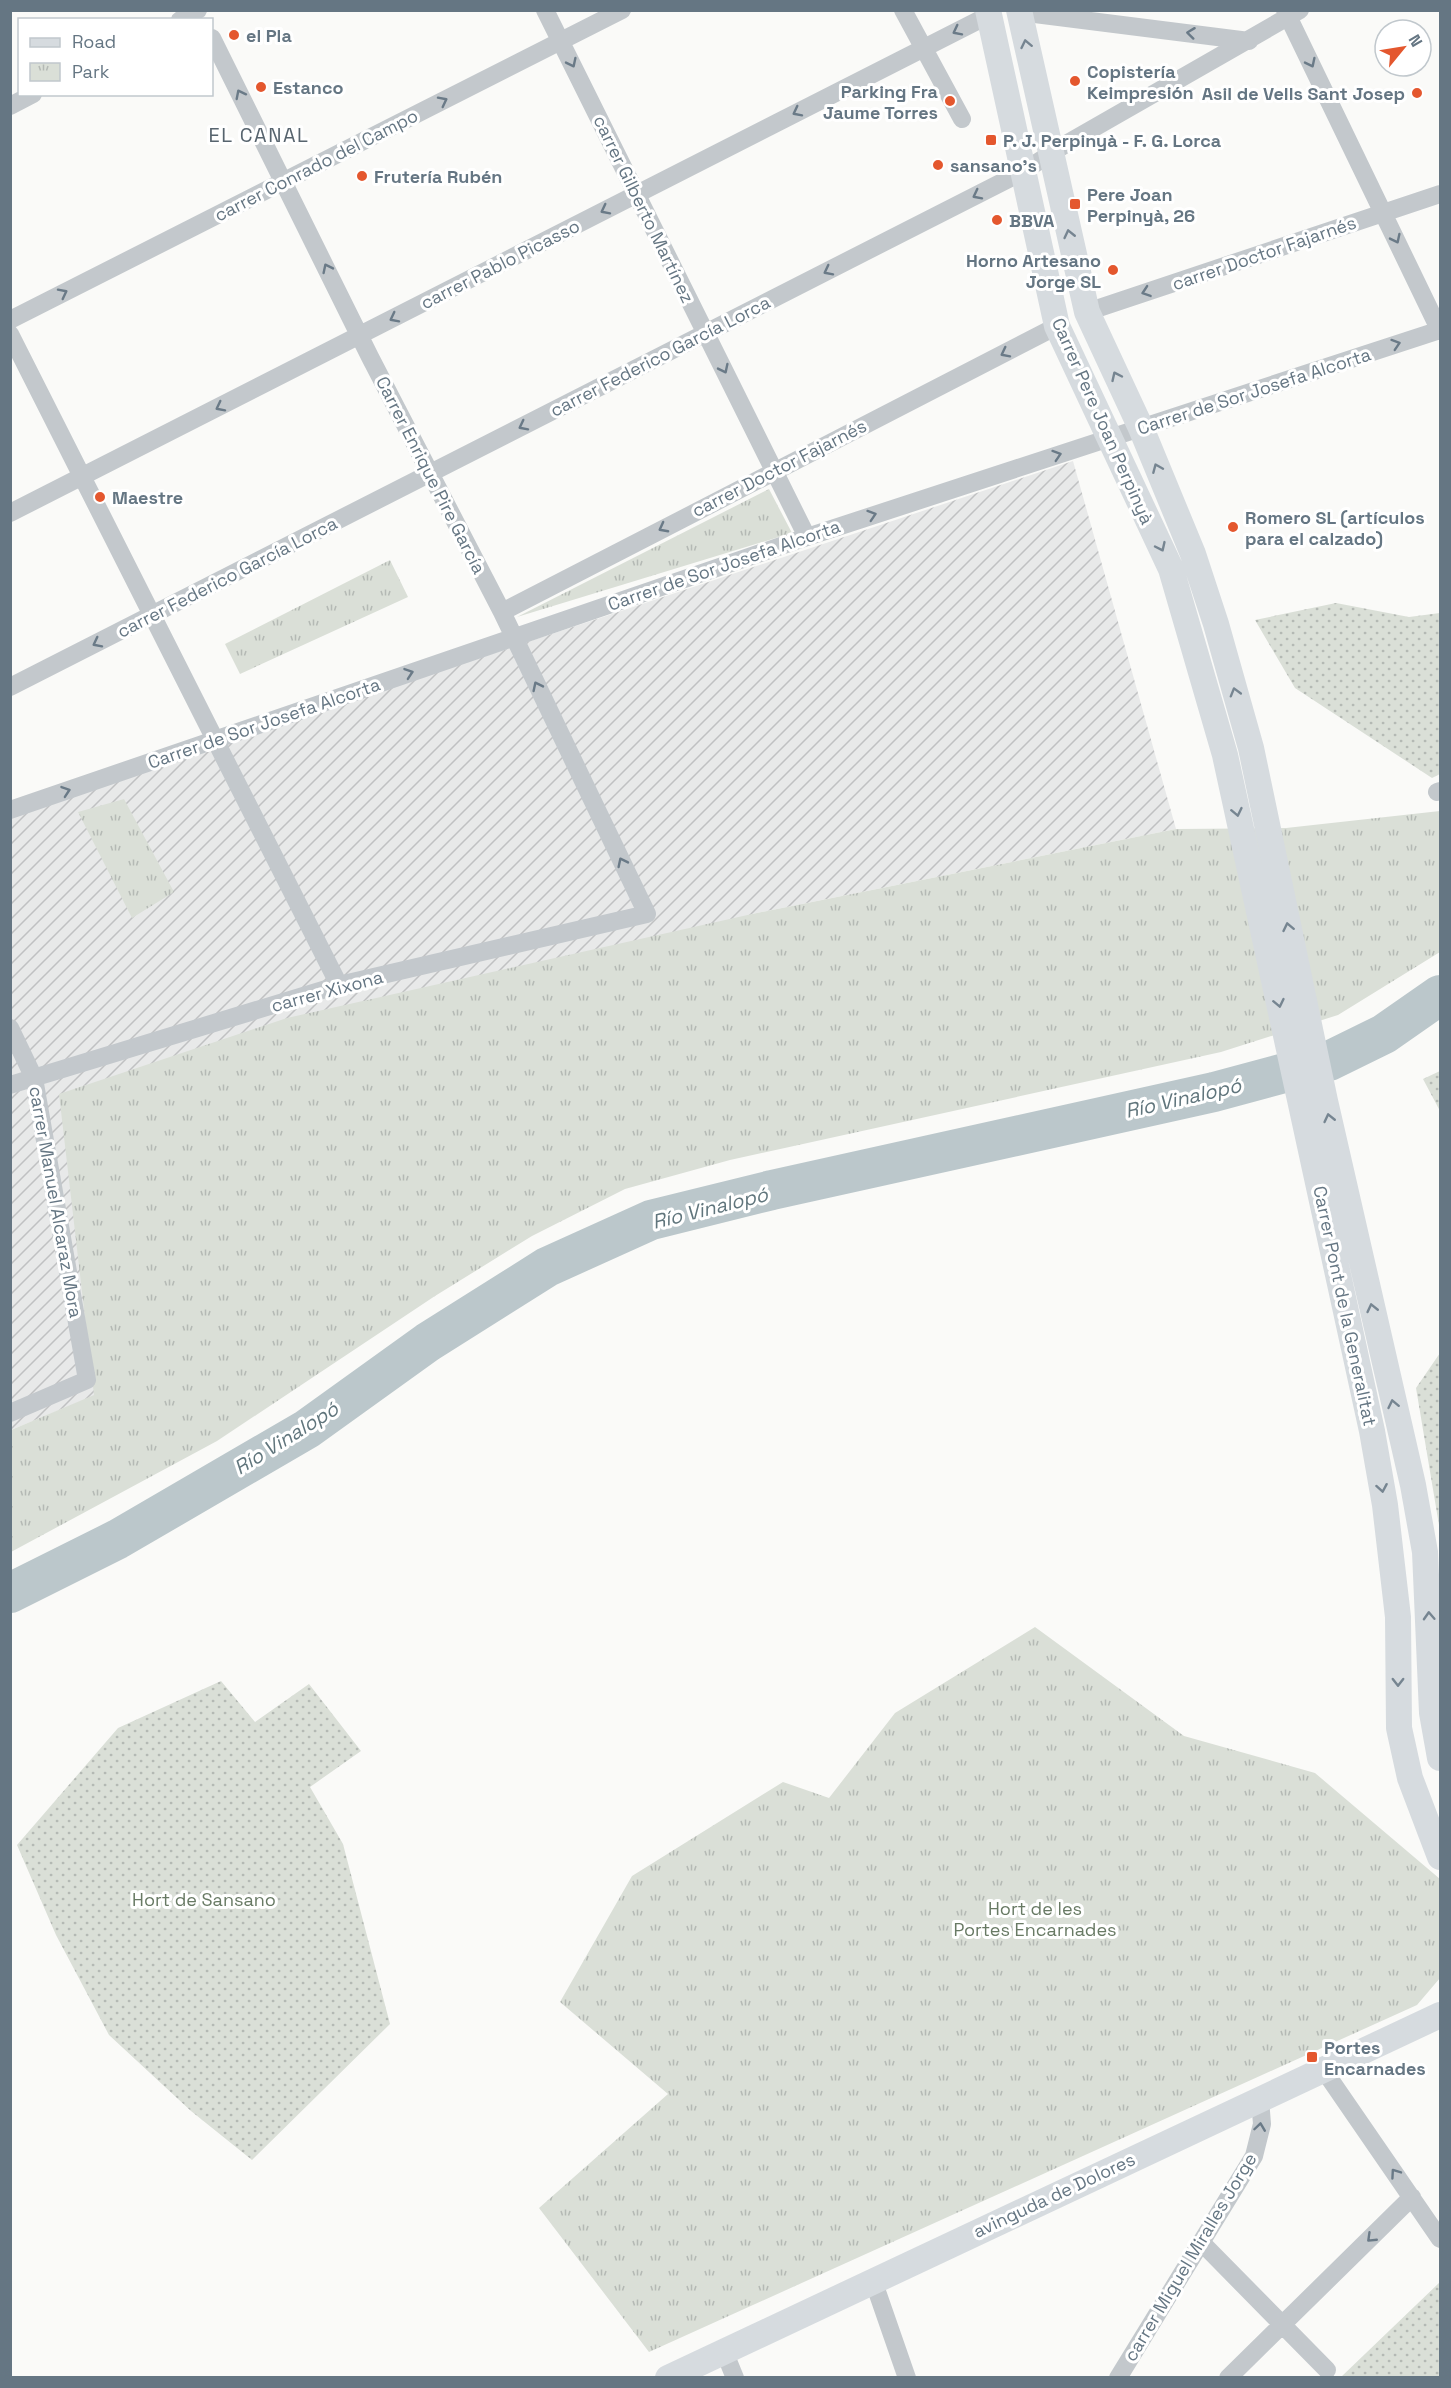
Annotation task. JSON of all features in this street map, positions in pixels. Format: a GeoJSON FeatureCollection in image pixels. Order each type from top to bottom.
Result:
{"type":"FeatureCollection","features":[{"type":"Feature","properties":{"kind":"main road","name":"Carrer Pere Joan Perpinyà"},"geometry":{"type":"LineString","coordinates":[[1019,11],[1050,157],[1087,312],[1141,428],[1193,554],[1216,624],[1251,748]]}},
{"type":"Feature","properties":{"kind":"main road","name":"Carrer Pere Joan Perpinyà"},"geometry":{"type":"LineString","coordinates":[[988,13],[1057,326],[1171,569],[1225,755]]}},
{"type":"Feature","properties":{"kind":"main road","name":"Carrer Pont de la Generalitat"},"geometry":{"type":"LineString","coordinates":[[1251,748],[1325,1101],[1373,1369],[1398,1617],[1399,1728],[1410,1778],[1440,1857]]}},
{"type":"Feature","properties":{"kind":"main road","name":"Carrer Pont de la Generalitat"},"geometry":{"type":"LineString","coordinates":[[1225,755],[1373,1369],[1425,1552],[1432,1713],[1440,1758]]}},
{"type":"Feature","properties":{"kind":"main road","name":"avinguda de Dolores"},"geometry":{"type":"LineString","coordinates":[[668,2378],[1440,2015]]}},
{"type":"Feature","properties":{"kind":"street","name":"carrer Gilberto Martínez"},"geometry":{"type":"LineString","coordinates":[[545,10],[807,537]]}},
{"type":"Feature","properties":{"kind":"street","name":"carrer Conrado del Campo"},"geometry":{"type":"LineString","coordinates":[[10,320],[622,10]]}},
{"type":"Feature","properties":{"kind":"street"},"geometry":{"type":"LineString","coordinates":[[903,10],[962,118]]}},
{"type":"Feature","properties":{"kind":"street"},"geometry":{"type":"LineString","coordinates":[[184,18],[198,11]]}},
{"type":"Feature","properties":{"kind":"street"},"geometry":{"type":"LineString","coordinates":[[1019,11],[1249,41]]}},
{"type":"Feature","properties":{"kind":"street","name":"carrer Pablo Picasso"},"geometry":{"type":"LineString","coordinates":[[10,513],[924,48],[988,13]]}},
{"type":"Feature","properties":{"kind":"street"},"geometry":{"type":"LineString","coordinates":[[1291,13],[1383,213],[1440,330]]}},
{"type":"Feature","properties":{"kind":"street","name":"carrer Federico García Lorca"},"geometry":{"type":"LineString","coordinates":[[10,687],[1022,172],[1050,157],[1066,144],[1249,41],[1291,13]]}},
{"type":"Feature","properties":{"kind":"street","name":"Carrer Enrique Pire García"},"geometry":{"type":"LineString","coordinates":[[213,40],[360,335],[502,612],[647,914]]}},
{"type":"Feature","properties":{"kind":"street"},"geometry":{"type":"LineString","coordinates":[[10,106],[29,96]]}},
{"type":"Feature","properties":{"kind":"street","name":"carrer Doctor Fajarnés"},"geometry":{"type":"LineString","coordinates":[[1087,312],[1440,194]]}},
{"type":"Feature","properties":{"kind":"street","name":"carrer Doctor Fajarnés"},"geometry":{"type":"LineString","coordinates":[[502,612],[1057,326]]}},
{"type":"Feature","properties":{"kind":"street","name":"Carrer de Sor Josefa Alcorta"},"geometry":{"type":"LineString","coordinates":[[10,810],[807,537],[1440,330]]}},
{"type":"Feature","properties":{"kind":"street"},"geometry":{"type":"LineString","coordinates":[[10,334],[339,985]]}},
{"type":"Feature","properties":{"kind":"street","name":"carrer Xixona"},"geometry":{"type":"LineString","coordinates":[[10,1085],[339,985],[647,914]]}},
{"type":"Feature","properties":{"kind":"street","name":"carrer Manuel Alcaraz Mora"},"geometry":{"type":"LineString","coordinates":[[10,1028],[34,1078],[87,1380],[10,1413]]}},
{"type":"Feature","properties":{"kind":"street"},"geometry":{"type":"LineString","coordinates":[[1323,2069],[1440,2239]]}},
{"type":"Feature","properties":{"kind":"street","name":"carrer Miguel Miralles Jorge"},"geometry":{"type":"LineString","coordinates":[[1118,2378],[1254,2156],[1262,2124],[1260,2099]]}},
{"type":"Feature","properties":{"kind":"street"},"geometry":{"type":"LineString","coordinates":[[1228,2378],[1412,2197]]}},
{"type":"Feature","properties":{"kind":"street"},"geometry":{"type":"LineString","coordinates":[[1202,2243],[1326,2370]]}},
{"type":"Feature","properties":{"kind":"street"},"geometry":{"type":"LineString","coordinates":[[873,2280],[907,2378]]}},
{"type":"Feature","properties":{"kind":"street"},"geometry":{"type":"LineString","coordinates":[[724,2351],[735,2378]]}},
{"type":"Feature","properties":{"kind":"shaded area"},"geometry":{"type":"Polygon","coordinates":[[[1073,461],[1176,829],[752,914],[108,1390],[11,1430],[10,814],[1073,461]]]}},
{"type":"Feature","properties":{"kind":"green space"},"geometry":{"type":"Polygon","coordinates":[[[769,489],[792,533],[517,617],[769,489]]]}},
{"type":"Feature","properties":{"kind":"green space"},"geometry":{"type":"Polygon","coordinates":[[[390,560],[408,597],[240,674],[225,644],[390,560]]]}},
{"type":"Feature","properties":{"kind":"green space"},"geometry":{"type":"Polygon","coordinates":[[[1336,603],[1409,617],[1440,613],[1440,774],[1432,778],[1295,688],[1255,620],[1336,603]]]}},
{"type":"Feature","properties":{"kind":"green space"},"geometry":{"type":"Polygon","coordinates":[[[124,799],[174,892],[132,918],[78,812],[124,799]]]}},
{"type":"Feature","properties":{"kind":"green space"},"geometry":{"type":"Polygon","coordinates":[[[1440,811],[1440,952],[1338,1015],[1221,1052],[730,1160],[625,1189],[532,1236],[435,1296],[217,1441],[11,1552],[11,1430],[94,1395],[59,1094],[287,1018],[752,914],[1176,829],[1286,828],[1440,811]]]}},
{"type":"Feature","properties":{"kind":"green space"},"geometry":{"type":"Polygon","coordinates":[[[1440,1071],[1440,1111],[1423,1079],[1440,1071]]]}},
{"type":"Feature","properties":{"kind":"green space"},"geometry":{"type":"Polygon","coordinates":[[[1440,1353],[1440,1531],[1416,1388],[1440,1353]]]}},
{"type":"Feature","properties":{"kind":"green space","name":"Hort de les Portes Encarnades"},"geometry":{"type":"Polygon","coordinates":[[[1035,1627],[1184,1736],[1315,1773],[1440,1879],[1440,1978],[1417,2005],[649,2352],[539,2208],[668,2094],[560,2002],[632,1876],[783,1782],[829,1798],[895,1713],[1035,1627]]]}},
{"type":"Feature","properties":{"kind":"green space","name":"Hort de Sansano"},"geometry":{"type":"Polygon","coordinates":[[[221,1681],[255,1722],[309,1684],[361,1751],[310,1787],[343,1844],[390,2024],[252,2160],[191,2111],[109,2035],[56,1935],[17,1845],[118,1728],[221,1681]]]}},
{"type":"Feature","properties":{"kind":"green space"},"geometry":{"type":"Polygon","coordinates":[[[1440,2282],[1440,2377],[1341,2377],[1440,2282]]]}},
{"type":"Feature","properties":{"kind":"waterway","name":"Río Vinalopó"},"geometry":{"type":"LineString","coordinates":[[10,1593],[118,1539],[307,1429],[428,1342],[547,1267],[651,1220],[772,1190],[1214,1092],[1329,1061],[1384,1034],[1440,995]]}},
{"type":"Feature","properties":{"kind":"place","name":"el Pla"},"geometry":{"type":"Point","coordinates":[234,35]}},
{"type":"Feature","properties":{"kind":"place","name":"Copistería Keimpresión"},"geometry":{"type":"Point","coordinates":[1075,81]}},
{"type":"Feature","properties":{"kind":"place","name":"Estanco"},"geometry":{"type":"Point","coordinates":[261,87]}},
{"type":"Feature","properties":{"kind":"place","name":"Asil de Vells Sant Josep"},"geometry":{"type":"Point","coordinates":[1417,93]}},
{"type":"Feature","properties":{"kind":"place","name":"Parking Fra Jaume Torres"},"geometry":{"type":"Point","coordinates":[950,101]}},
{"type":"Feature","properties":{"kind":"place","name":"P. J. Perpinyà - F. G. Lorca"},"geometry":{"type":"Point","coordinates":[991,140]}},
{"type":"Feature","properties":{"kind":"place","name":"sansano's"},"geometry":{"type":"Point","coordinates":[938,165]}},
{"type":"Feature","properties":{"kind":"place","name":"Frutería Rubén"},"geometry":{"type":"Point","coordinates":[362,176]}},
{"type":"Feature","properties":{"kind":"place","name":"Pere Joan Perpinyà, 26"},"geometry":{"type":"Point","coordinates":[1075,204]}},
{"type":"Feature","properties":{"kind":"place","name":"BBVA"},"geometry":{"type":"Point","coordinates":[997,220]}},
{"type":"Feature","properties":{"kind":"place","name":"Horno Artesano Jorge SL"},"geometry":{"type":"Point","coordinates":[1113,270]}},
{"type":"Feature","properties":{"kind":"place","name":"Maestre"},"geometry":{"type":"Point","coordinates":[100,497]}},
{"type":"Feature","properties":{"kind":"place","name":"Romero SL (artículos para el calzado)"},"geometry":{"type":"Point","coordinates":[1233,527]}},
{"type":"Feature","properties":{"kind":"place","name":"Portes Encarnades"},"geometry":{"type":"Point","coordinates":[1312,2057]}},
{"type":"Feature","properties":{"kind":"district","name":"EL CANAL"},"geometry":{"type":"Point","coordinates":[259,135]}}]}
